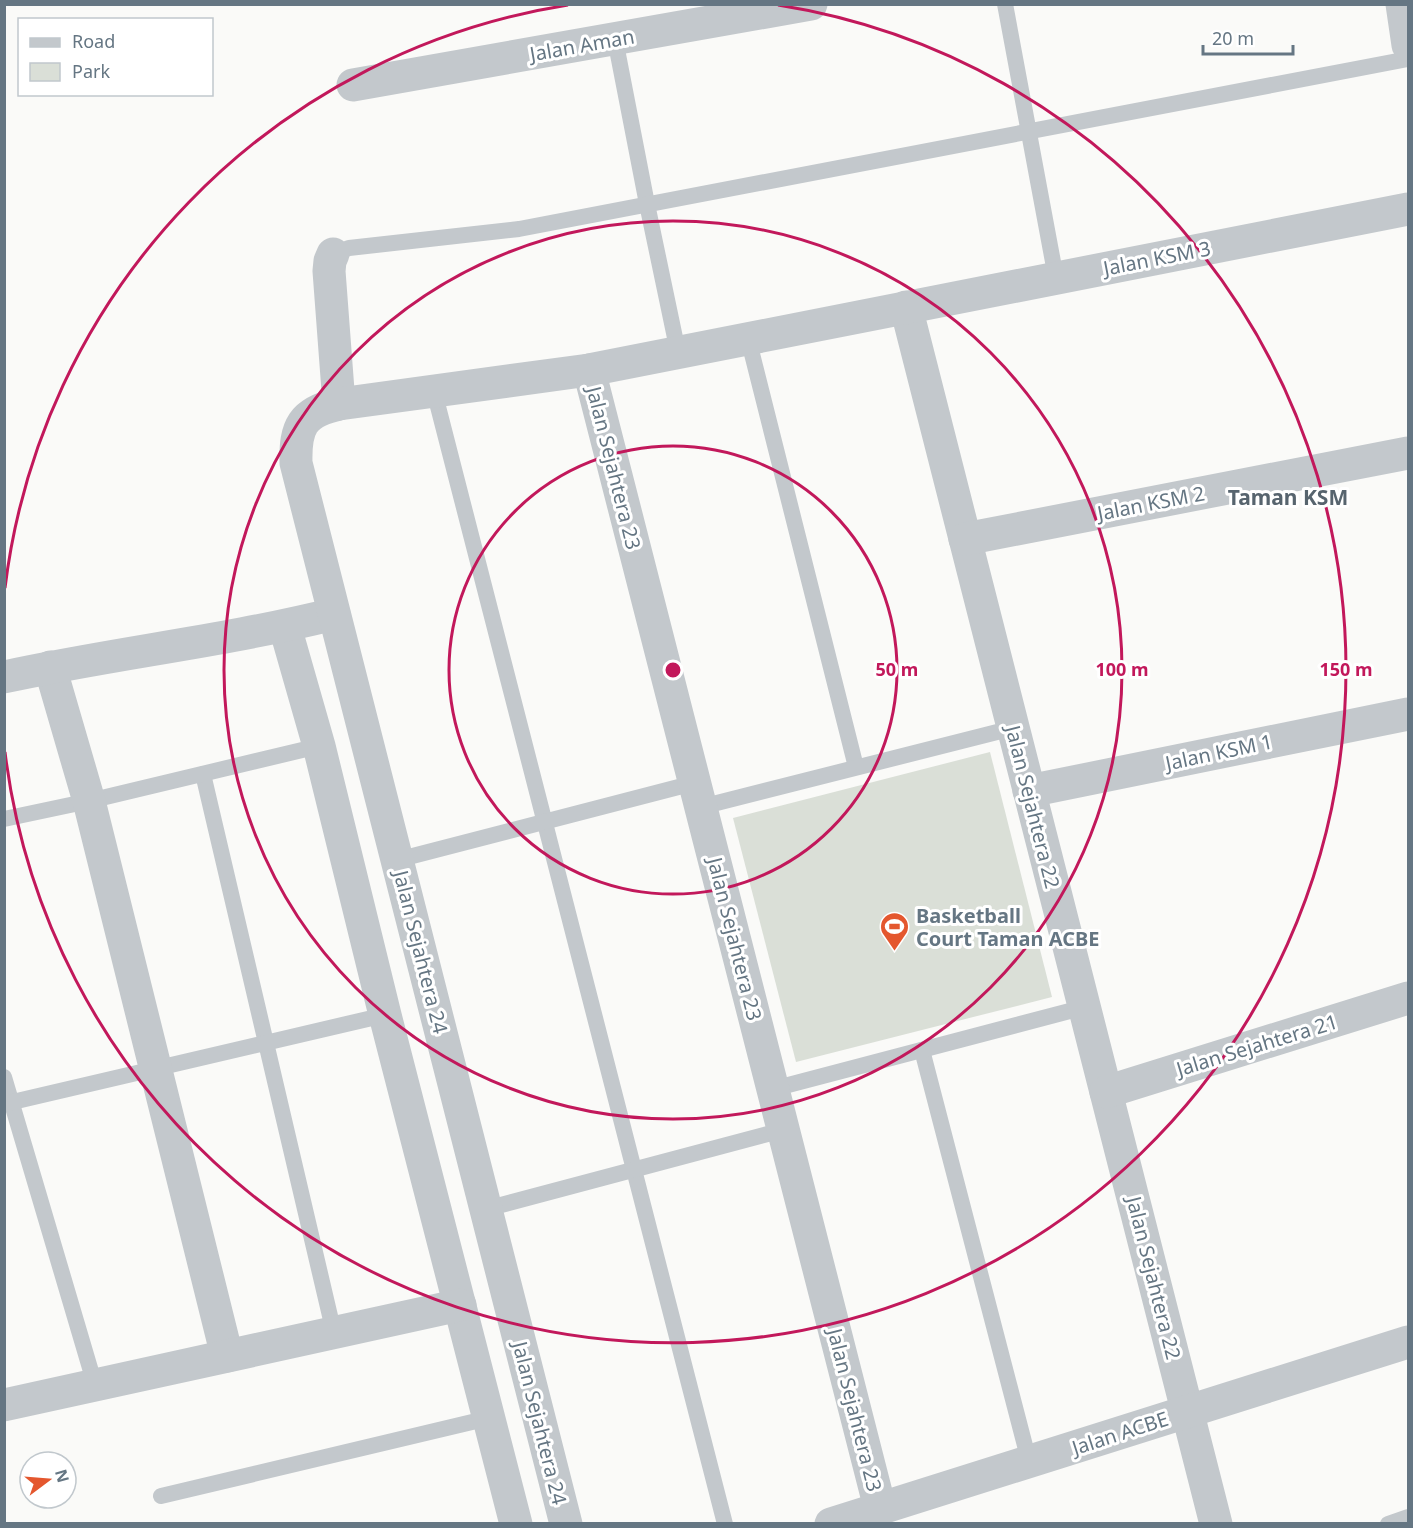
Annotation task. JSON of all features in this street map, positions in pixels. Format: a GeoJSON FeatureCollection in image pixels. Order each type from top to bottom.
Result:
{"type":"FeatureCollection","features":[{"type":"Feature","properties":{"kind":"street","name":"Jalan Aman"},"geometry":{"type":"LineString","coordinates":[[353,85],[810,4]]}},
{"type":"Feature","properties":{"kind":"street"},"geometry":{"type":"LineString","coordinates":[[1402,4],[1408,45]]}},
{"type":"Feature","properties":{"kind":"street","name":"Jalan KSM 3"},"geometry":{"type":"LineString","coordinates":[[589,370],[1408,208]]}},
{"type":"Feature","properties":{"kind":"street"},"geometry":{"type":"LineString","coordinates":[[333,254],[329,271],[339,404]]}},
{"type":"Feature","properties":{"kind":"street","name":"Jalan Sejahtera 22"},"geometry":{"type":"LineString","coordinates":[[906,307],[1216,1524]]}},
{"type":"Feature","properties":{"kind":"street","name":"Jalan Sejahtera 24"},"geometry":{"type":"LineString","coordinates":[[566,1524],[296,463],[295,443],[299,428],[309,415],[323,407],[589,370]]}},
{"type":"Feature","properties":{"kind":"street","name":"Jalan Sejahtera 23"},"geometry":{"type":"LineString","coordinates":[[589,370],[880,1508]]}},
{"type":"Feature","properties":{"kind":"street","name":"Jalan KSM 2"},"geometry":{"type":"LineString","coordinates":[[965,539],[1408,453]]}},
{"type":"Feature","properties":{"kind":"street"},"geometry":{"type":"LineString","coordinates":[[4,677],[285,627],[334,614]]}},
{"type":"Feature","properties":{"kind":"street"},"geometry":{"type":"LineString","coordinates":[[285,627],[319,746],[385,1015],[516,1524]]}},
{"type":"Feature","properties":{"kind":"street"},"geometry":{"type":"LineString","coordinates":[[50,667],[89,801],[227,1356]]}},
{"type":"Feature","properties":{"kind":"street","name":"Jalan KSM 1"},"geometry":{"type":"LineString","coordinates":[[1029,791],[1408,714]]}},
{"type":"Feature","properties":{"kind":"street","name":"Jalan Sejahtera 21"},"geometry":{"type":"LineString","coordinates":[[1106,1092],[1408,998]]}},
{"type":"Feature","properties":{"kind":"street"},"geometry":{"type":"LineString","coordinates":[[4,1405],[459,1305]]}},
{"type":"Feature","properties":{"kind":"street","name":"Jalan ACBE"},"geometry":{"type":"LineString","coordinates":[[831,1524],[1408,1342]]}},
{"type":"Feature","properties":{"kind":"lane"},"geometry":{"type":"LineString","coordinates":[[1005,4],[1056,278]]}},
{"type":"Feature","properties":{"kind":"lane"},"geometry":{"type":"LineString","coordinates":[[615,39],[678,352]]}},
{"type":"Feature","properties":{"kind":"lane"},"geometry":{"type":"LineString","coordinates":[[333,254],[349,248],[519,229],[1408,59]]}},
{"type":"Feature","properties":{"kind":"lane"},"geometry":{"type":"LineString","coordinates":[[748,338],[856,767]]}},
{"type":"Feature","properties":{"kind":"lane"},"geometry":{"type":"LineString","coordinates":[[434,391],[724,1524]]}},
{"type":"Feature","properties":{"kind":"lane"},"geometry":{"type":"LineString","coordinates":[[397,860],[544,821],[856,767],[1013,728]]}},
{"type":"Feature","properties":{"kind":"lane"},"geometry":{"type":"LineString","coordinates":[[4,819],[319,746]]}},
{"type":"Feature","properties":{"kind":"lane"},"geometry":{"type":"LineString","coordinates":[[203,774],[334,1333]]}},
{"type":"Feature","properties":{"kind":"lane"},"geometry":{"type":"LineString","coordinates":[[773,1089],[1085,1007]]}},
{"type":"Feature","properties":{"kind":"lane"},"geometry":{"type":"LineString","coordinates":[[8,1103],[385,1015]]}},
{"type":"Feature","properties":{"kind":"lane"},"geometry":{"type":"LineString","coordinates":[[922,1050],[1029,1461]]}},
{"type":"Feature","properties":{"kind":"lane"},"geometry":{"type":"LineString","coordinates":[[4,1077],[8,1103],[95,1385]]}},
{"type":"Feature","properties":{"kind":"lane"},"geometry":{"type":"LineString","coordinates":[[486,1209],[783,1130]]}},
{"type":"Feature","properties":{"kind":"lane"},"geometry":{"type":"LineString","coordinates":[[161,1496],[489,1418]]}},
{"type":"Feature","properties":{"kind":"lane"},"geometry":{"type":"LineString","coordinates":[[1388,1524],[1408,1517]]}},
{"type":"Feature","properties":{"kind":"green space"},"geometry":{"type":"Polygon","coordinates":[[[990,752],[1052,997],[796,1062],[733,818],[990,752]]]}},
{"type":"Feature","properties":{"kind":"place","name":"Basketball Court Taman ACBE"},"geometry":{"type":"Point","coordinates":[895,952]}},
{"type":"Feature","properties":{"kind":"district","name":"Taman KSM"},"geometry":{"type":"Point","coordinates":[1288,497]}}]}
